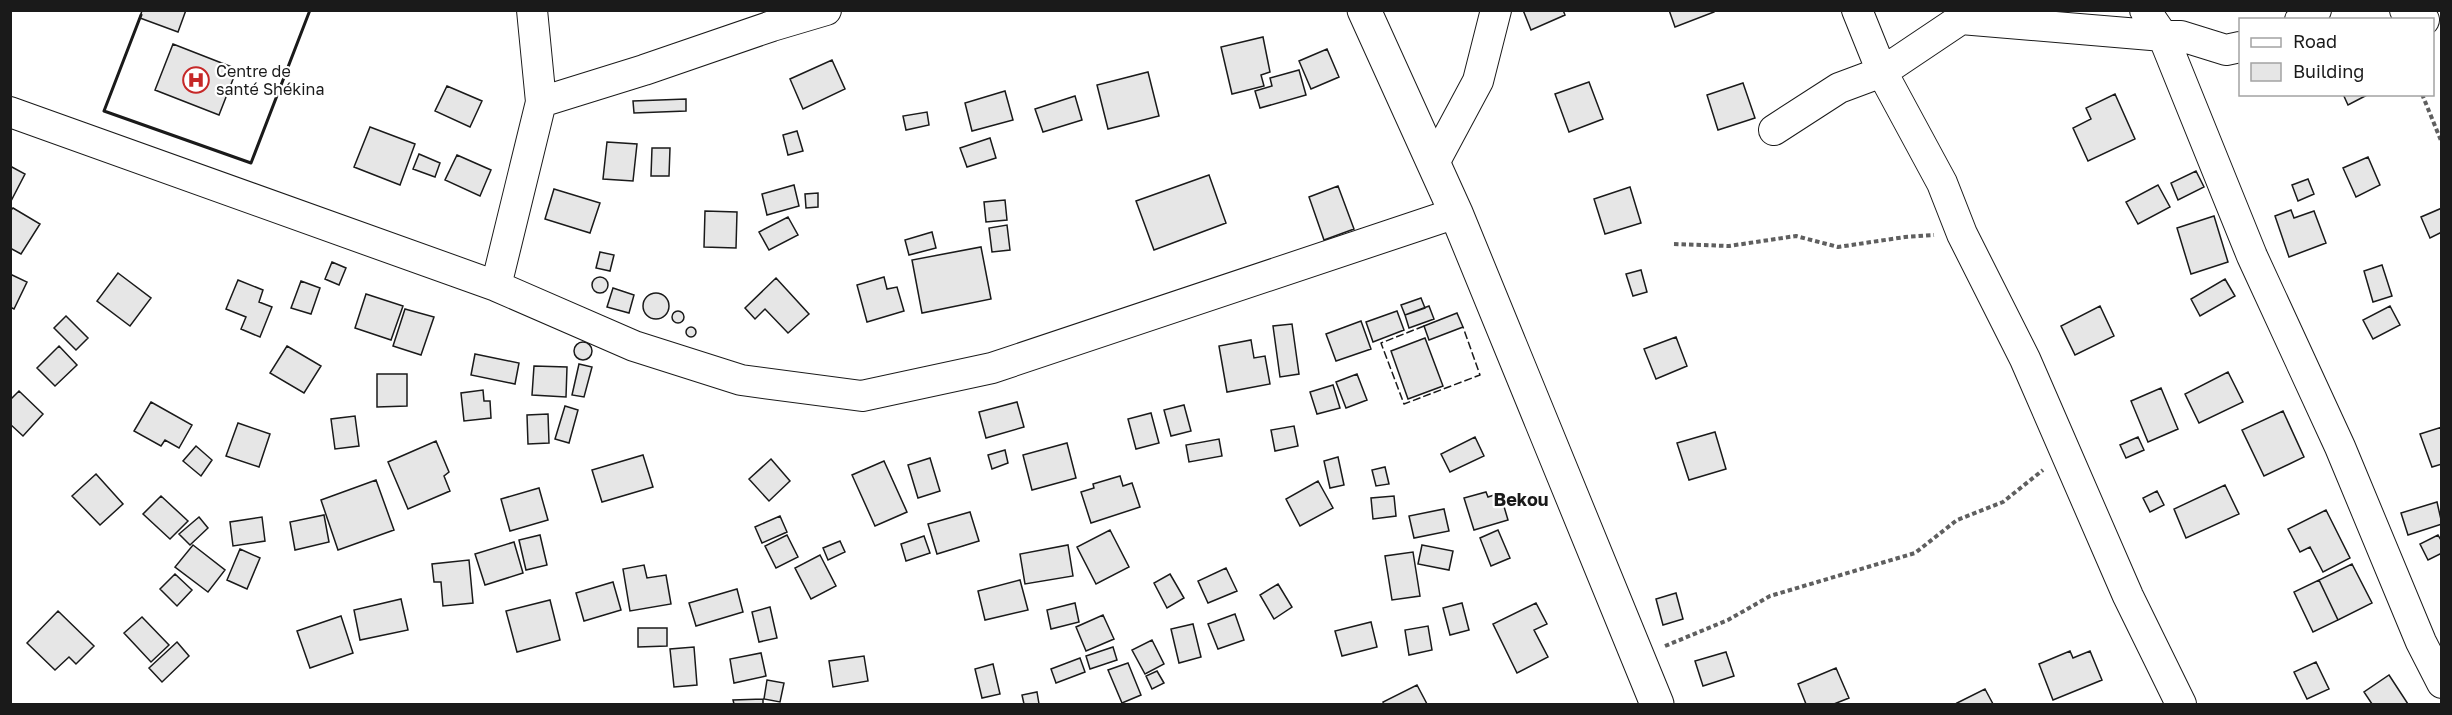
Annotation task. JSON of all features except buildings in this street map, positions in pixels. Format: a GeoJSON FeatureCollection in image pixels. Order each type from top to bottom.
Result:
{"type":"FeatureCollection","features":[{"type":"Feature","properties":{"kind":"main road"},"geometry":{"type":"LineString","coordinates":[[1364,10],[1456,213],[1658,705]]}},
{"type":"Feature","properties":{"kind":"street"},"geometry":{"type":"LineString","coordinates":[[496,286],[541,102],[532,10]]}},
{"type":"Feature","properties":{"kind":"street"},"geometry":{"type":"LineString","coordinates":[[541,102],[826,10]]}},
{"type":"Feature","properties":{"kind":"street"},"geometry":{"type":"LineString","coordinates":[[1434,163],[1478,81],[1496,10]]}},
{"type":"Feature","properties":{"kind":"street"},"geometry":{"type":"LineString","coordinates":[[1857,10],[1882,72],[1942,183],[1962,234],[2025,359],[2128,596],[2181,705]]}},
{"type":"Feature","properties":{"kind":"street"},"geometry":{"type":"LineString","coordinates":[[2145,10],[2163,36],[2252,256],[2340,447],[2421,642],[2442,683]]}},
{"type":"Feature","properties":{"kind":"street"},"geometry":{"type":"LineString","coordinates":[[2303,18],[2316,10]]}},
{"type":"Feature","properties":{"kind":"street"},"geometry":{"type":"LineString","coordinates":[[2405,10],[2420,18]]}},
{"type":"Feature","properties":{"kind":"street"},"geometry":{"type":"LineString","coordinates":[[1774,130],[1839,88],[1882,72],[1961,19],[2181,36],[2226,51],[2239,48]]}},
{"type":"Feature","properties":{"kind":"street"},"geometry":{"type":"LineString","coordinates":[[10,112],[496,286],[634,346],[741,380],[862,396],[992,368],[1456,213]]}},
{"type":"Feature","properties":{"kind":"path"},"geometry":{"type":"LineString","coordinates":[[2423,96],[2442,143]]}},
{"type":"Feature","properties":{"kind":"path"},"geometry":{"type":"LineString","coordinates":[[1674,244],[1729,246],[1796,236],[1839,248],[1905,237],[1962,234]]}},
{"type":"Feature","properties":{"kind":"path"},"geometry":{"type":"LineString","coordinates":[[1637,657],[1728,620],[1770,596],[1915,553],[1957,520],[2003,502],[2065,453]]}},
{"type":"Feature","properties":{"kind":"fence"},"geometry":{"type":"LineString","coordinates":[[1424,326],[1381,343],[1404,404],[1480,375],[1463,327]]}},
{"type":"Feature","properties":{"kind":"wall"},"geometry":{"type":"LineString","coordinates":[[141,15],[104,111],[251,163],[310,10]]}},
{"type":"Feature","properties":{"kind":"place","name":"Centre de santé Shékina"},"geometry":{"type":"Point","coordinates":[196,80]}},
{"type":"Feature","properties":{"kind":"district","name":"Bekou"},"geometry":{"type":"Point","coordinates":[1521,500]}}]}
